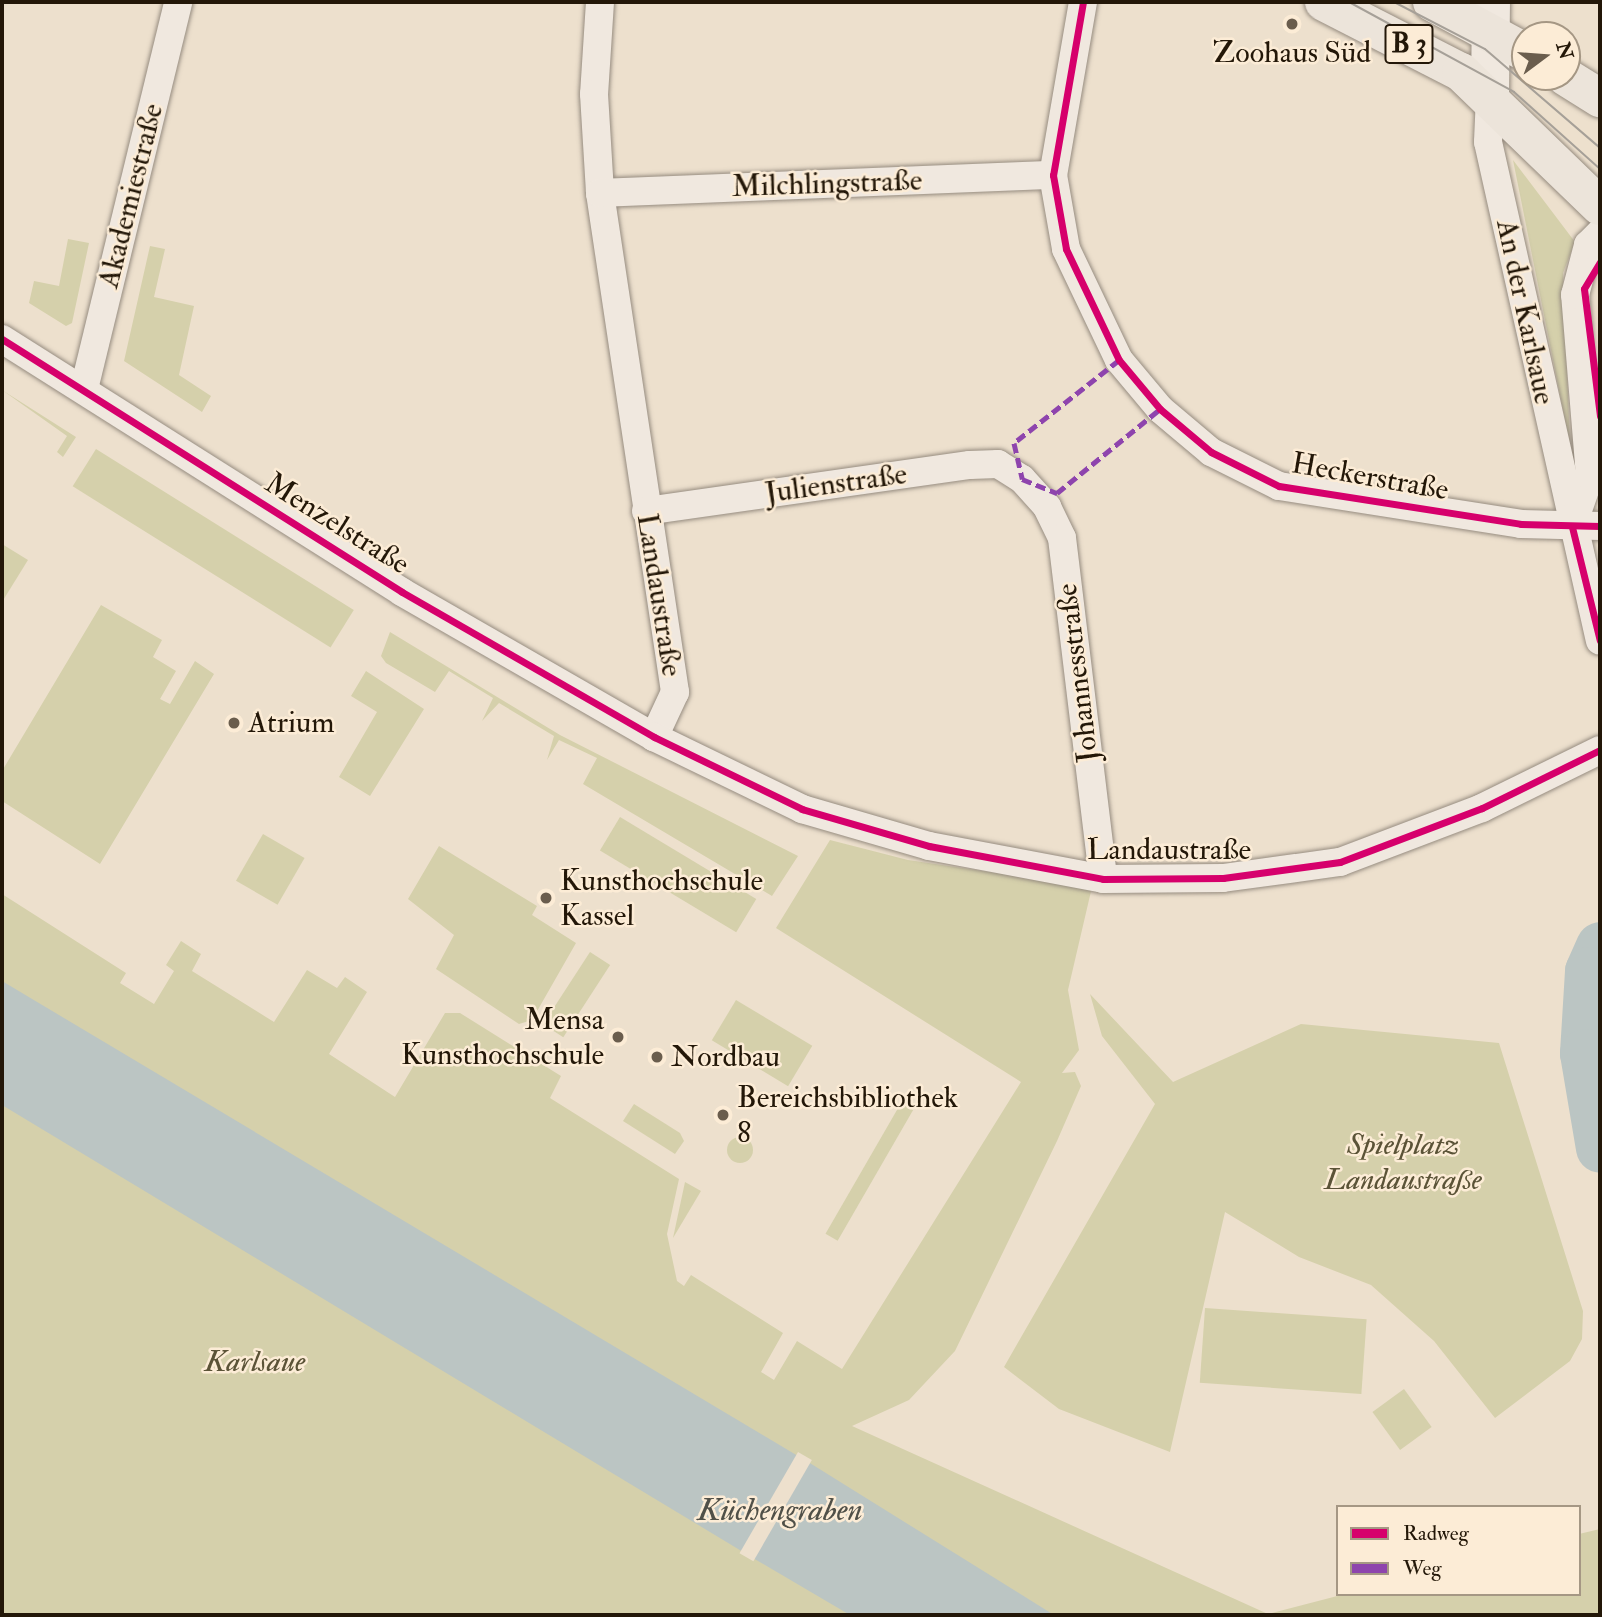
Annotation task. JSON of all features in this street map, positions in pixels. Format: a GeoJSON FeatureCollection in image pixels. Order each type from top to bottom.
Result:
{"type":"FeatureCollection","features":[{"type":"Feature","properties":{"kind":"main road","name":"B 3"},"geometry":{"type":"LineString","coordinates":[[1324,2],[1461,72],[1490,96],[1600,206]]}},
{"type":"Feature","properties":{"kind":"main road","name":"B 3"},"geometry":{"type":"LineString","coordinates":[[1432,2],[1491,16],[1511,37]]}},
{"type":"Feature","properties":{"kind":"main road"},"geometry":{"type":"LineString","coordinates":[[1490,96],[1491,16]]}},
{"type":"Feature","properties":{"kind":"main road"},"geometry":{"type":"LineString","coordinates":[[1581,86],[1600,98]]}},
{"type":"Feature","properties":{"kind":"street","name":"Akademiestraße"},"geometry":{"type":"LineString","coordinates":[[84,389],[178,2]]}},
{"type":"Feature","properties":{"kind":"street","name":"Landaustraße"},"geometry":{"type":"LineString","coordinates":[[600,2],[594,94],[600,193],[675,692],[654,737],[802,809],[929,846],[1103,879],[1223,878],[1340,862],[1482,808],[1600,750]]}},
{"type":"Feature","properties":{"kind":"street","name":"Heckerstraße"},"geometry":{"type":"LineString","coordinates":[[1083,2],[1053,175],[1066,249],[1119,360],[1160,409],[1211,452],[1279,486],[1358,503],[1572,527],[1600,526]]}},
{"type":"Feature","properties":{"kind":"street","name":"An der Karlsaue"},"geometry":{"type":"LineString","coordinates":[[1490,96],[1488,142],[1572,527],[1600,641]]}},
{"type":"Feature","properties":{"kind":"street","name":"Milchlingstraße"},"geometry":{"type":"LineString","coordinates":[[600,193],[1053,175]]}},
{"type":"Feature","properties":{"kind":"street","name":"An der Karlsaue"},"geometry":{"type":"LineString","coordinates":[[1572,527],[1590,477],[1576,295],[1588,245],[1600,233]]}},
{"type":"Feature","properties":{"kind":"street","name":"Menzelstraße"},"geometry":{"type":"LineString","coordinates":[[2,339],[402,592],[654,737]]}},
{"type":"Feature","properties":{"kind":"street","name":"Julienstraße"},"geometry":{"type":"LineString","coordinates":[[646,511],[970,465],[998,464],[1022,479]]}},
{"type":"Feature","properties":{"kind":"street","name":"Johannesstraße"},"geometry":{"type":"LineString","coordinates":[[1022,479],[1048,507],[1062,538],[1103,879]]}},
{"type":"Feature","properties":{"kind":"green space"},"geometry":{"type":"Polygon","coordinates":[[[1513,160],[1575,242],[1563,273],[1570,445],[1513,160]]]}},
{"type":"Feature","properties":{"kind":"green space"},"geometry":{"type":"Polygon","coordinates":[[[68,239],[89,243],[72,323],[66,326],[29,303],[34,281],[59,286],[68,239]]]}},
{"type":"Feature","properties":{"kind":"green space"},"geometry":{"type":"Polygon","coordinates":[[[150,246],[165,249],[154,297],[194,306],[179,375],[211,396],[202,412],[124,361],[150,246]]]}},
{"type":"Feature","properties":{"kind":"green space"},"geometry":{"type":"Polygon","coordinates":[[[2,390],[76,437],[63,457],[57,452],[67,436],[2,390]]]}},
{"type":"Feature","properties":{"kind":"green space"},"geometry":{"type":"Polygon","coordinates":[[[96,449],[354,610],[330,647],[73,486],[96,449]]]}},
{"type":"Feature","properties":{"kind":"green space"},"geometry":{"type":"Polygon","coordinates":[[[2,544],[28,560],[2,602],[2,544]]]}},
{"type":"Feature","properties":{"kind":"green space"},"geometry":{"type":"Polygon","coordinates":[[[101,605],[162,640],[153,657],[176,671],[160,699],[170,704],[195,661],[214,674],[100,864],[2,801],[2,771],[101,605]]]}},
{"type":"Feature","properties":{"kind":"green space"},"geometry":{"type":"Polygon","coordinates":[[[390,632],[560,735],[798,856],[772,896],[583,784],[597,758],[559,740],[547,760],[554,736],[499,703],[482,721],[493,698],[449,671],[435,692],[386,663],[381,656],[390,632]]]}},
{"type":"Feature","properties":{"kind":"green space"},"geometry":{"type":"Polygon","coordinates":[[[366,671],[424,709],[370,796],[339,777],[377,712],[351,696],[366,671]]]}},
{"type":"Feature","properties":{"kind":"green space"},"geometry":{"type":"Polygon","coordinates":[[[620,817],[756,899],[736,932],[600,850],[620,817]]]}},
{"type":"Feature","properties":{"kind":"green space"},"geometry":{"type":"Polygon","coordinates":[[[263,834],[305,858],[278,905],[236,881],[263,834]]]}},
{"type":"Feature","properties":{"kind":"green space","name":"Karlsaue"},"geometry":{"type":"Polygon","coordinates":[[[830,840],[908,860],[1092,887],[1068,990],[1079,1050],[1062,1073],[1075,1072],[1081,1086],[1057,1141],[955,1351],[909,1400],[852,1426],[1268,1614],[1337,1596],[1581,1596],[1581,1534],[1600,1529],[1600,1615],[2,1615],[2,894],[126,973],[120,983],[154,1004],[174,971],[166,965],[181,941],[201,954],[192,971],[274,1022],[307,970],[337,988],[345,977],[367,992],[329,1054],[395,1097],[445,1013],[460,1013],[561,1076],[550,1098],[679,1179],[667,1234],[677,1281],[684,1286],[691,1275],[783,1333],[761,1372],[774,1380],[797,1341],[842,1369],[1021,1082],[776,928],[830,840]]]}},
{"type":"Feature","properties":{"kind":"green space"},"geometry":{"type":"Polygon","coordinates":[[[439,846],[537,906],[532,915],[576,943],[532,1020],[519,1024],[436,969],[454,935],[408,899],[439,846]]]}},
{"type":"Feature","properties":{"kind":"green space"},"geometry":{"type":"Polygon","coordinates":[[[590,952],[610,965],[563,1037],[543,1024],[590,952]]]}},
{"type":"Feature","properties":{"kind":"green space","name":"Spielplatz Landaustraße"},"geometry":{"type":"Polygon","coordinates":[[[1090,994],[1173,1082],[1301,1024],[1499,1043],[1583,1311],[1582,1339],[1570,1361],[1495,1418],[1434,1341],[1371,1285],[1299,1257],[1225,1212],[1170,1452],[1059,1409],[1004,1367],[1155,1104],[1102,1036],[1090,994]]]}},
{"type":"Feature","properties":{"kind":"green space"},"geometry":{"type":"Polygon","coordinates":[[[736,1000],[812,1046],[788,1086],[712,1040],[736,1000]]]}},
{"type":"Feature","properties":{"kind":"green space"},"geometry":{"type":"Polygon","coordinates":[[[901,1103],[913,1110],[838,1241],[826,1234],[901,1103]]]}},
{"type":"Feature","properties":{"kind":"green space"},"geometry":{"type":"Polygon","coordinates":[[[634,1104],[680,1133],[684,1141],[675,1154],[623,1121],[634,1104]]]}},
{"type":"Feature","properties":{"kind":"green space"},"geometry":{"type":"Polygon","coordinates":[[[740,1137],[749,1141],[753,1150],[749,1159],[740,1163],[731,1159],[727,1150],[731,1141],[740,1137]]]}},
{"type":"Feature","properties":{"kind":"green space"},"geometry":{"type":"Polygon","coordinates":[[[685,1182],[701,1191],[673,1238],[685,1182]]]}},
{"type":"Feature","properties":{"kind":"green space"},"geometry":{"type":"Polygon","coordinates":[[[1205,1308],[1367,1319],[1361,1394],[1200,1383],[1205,1308]]]}},
{"type":"Feature","properties":{"kind":"green space"},"geometry":{"type":"Polygon","coordinates":[[[1404,1389],[1432,1427],[1400,1450],[1372,1412],[1404,1389]]]}},
{"type":"Feature","properties":{"kind":"water","name":"Küchengraben"},"geometry":{"type":"Polygon","coordinates":[[[2,981],[813,1465],[1054,1615],[850,1615],[758,1561],[2,1105],[2,981]]]}},
{"type":"Feature","properties":{"kind":"pier"},"geometry":{"type":"Polygon","coordinates":[[[798,1452],[812,1460],[753,1561],[740,1553],[798,1452]]]}},
{"type":"Feature","properties":{"kind":"waterway"},"geometry":{"type":"LineString","coordinates":[[1600,946],[1589,971],[1584,1053],[1600,1148]]}},
{"type":"Feature","properties":{"kind":"tram line"},"geometry":{"type":"LineString","coordinates":[[1349,2],[1514,92],[1600,169]]}},
{"type":"Feature","properties":{"kind":"tram line"},"geometry":{"type":"LineString","coordinates":[[1394,2],[1485,49],[1600,148]]}},
{"type":"Feature","properties":{"kind":"marked path"},"geometry":{"type":"LineString","coordinates":[[1119,360],[1014,443],[1022,479],[1057,493],[1160,409]]}},
{"type":"Feature","properties":{"kind":"cycle path"},"geometry":{"type":"LineString","coordinates":[[1083,2],[1053,175],[1066,249],[1119,360],[1160,409],[1211,452],[1279,486],[1521,524],[1600,526]]}},
{"type":"Feature","properties":{"kind":"cycle path"},"geometry":{"type":"LineString","coordinates":[[1600,262],[1584,289],[1600,416]]}},
{"type":"Feature","properties":{"kind":"cycle path"},"geometry":{"type":"LineString","coordinates":[[2,339],[402,592],[654,737],[802,809],[929,846],[1103,879],[1223,878],[1340,862],[1482,808],[1600,750]]}},
{"type":"Feature","properties":{"kind":"cycle path"},"geometry":{"type":"LineString","coordinates":[[1572,527],[1600,641]]}},
{"type":"Feature","properties":{"kind":"place","name":"Zoohaus Süd"},"geometry":{"type":"Point","coordinates":[1292,24]}},
{"type":"Feature","properties":{"kind":"place","name":"Atrium"},"geometry":{"type":"Point","coordinates":[234,723]}},
{"type":"Feature","properties":{"kind":"place","name":"Kunsthochschule Kassel"},"geometry":{"type":"Point","coordinates":[546,898]}},
{"type":"Feature","properties":{"kind":"place","name":"Mensa Kunsthochschule"},"geometry":{"type":"Point","coordinates":[618,1037]}},
{"type":"Feature","properties":{"kind":"place","name":"Nordbau"},"geometry":{"type":"Point","coordinates":[657,1057]}},
{"type":"Feature","properties":{"kind":"place","name":"Bereichsbibliothek 8"},"geometry":{"type":"Point","coordinates":[723,1115]}}]}
